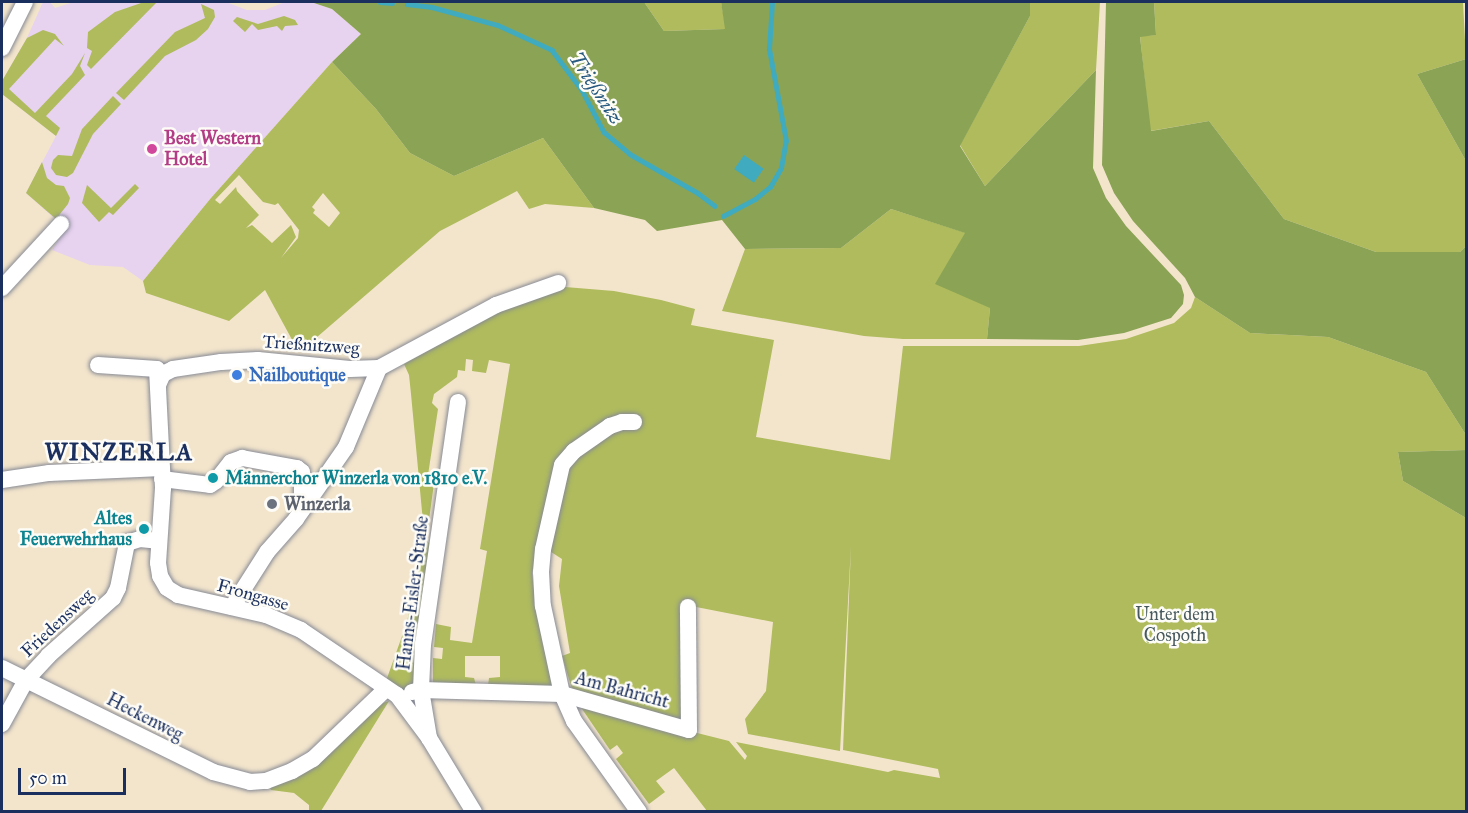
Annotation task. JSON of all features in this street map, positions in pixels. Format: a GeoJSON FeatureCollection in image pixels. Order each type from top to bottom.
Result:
{"type":"FeatureCollection","features":[{"type":"Feature","properties":{"kind":"street"},"geometry":{"type":"LineString","coordinates":[[2,48],[26,2]]}},
{"type":"Feature","properties":{"kind":"street"},"geometry":{"type":"LineString","coordinates":[[2,288],[61,224]]}},
{"type":"Feature","properties":{"kind":"street","name":"Trießnitzweg"},"geometry":{"type":"LineString","coordinates":[[158,385],[161,376],[173,369],[221,362],[267,360],[350,369],[379,368],[496,305],[558,283]]}},
{"type":"Feature","properties":{"kind":"street"},"geometry":{"type":"LineString","coordinates":[[98,365],[158,369],[162,473]]}},
{"type":"Feature","properties":{"kind":"street"},"geometry":{"type":"LineString","coordinates":[[232,607],[271,546],[302,511],[349,441],[379,368]]}},
{"type":"Feature","properties":{"kind":"street","name":"Hanns-Eisler-Straße"},"geometry":{"type":"LineString","coordinates":[[458,402],[423,644],[421,690],[429,738],[474,812]]}},
{"type":"Feature","properties":{"kind":"street"},"geometry":{"type":"LineString","coordinates":[[634,422],[622,422],[610,426],[574,451],[562,465],[547,529],[541,572],[547,626],[562,694],[574,721],[639,812]]}},
{"type":"Feature","properties":{"kind":"street"},"geometry":{"type":"LineString","coordinates":[[2,480],[49,473],[162,473],[210,485],[218,480],[231,462],[242,458],[297,468],[302,472],[302,511]]}},
{"type":"Feature","properties":{"kind":"street","name":"Frongasse"},"geometry":{"type":"LineString","coordinates":[[162,473],[160,574],[167,588],[178,595],[266,615],[301,630],[392,692],[429,738]]}},
{"type":"Feature","properties":{"kind":"street","name":"Friedensweg"},"geometry":{"type":"LineString","coordinates":[[2,724],[26,680],[48,656],[113,598],[127,543],[140,539],[159,541]]}},
{"type":"Feature","properties":{"kind":"street","name":"Am Bahricht"},"geometry":{"type":"LineString","coordinates":[[421,690],[562,694],[689,730],[688,607]]}},
{"type":"Feature","properties":{"kind":"street","name":"Heckenweg"},"geometry":{"type":"LineString","coordinates":[[2,668],[213,772],[250,782],[266,781],[292,771],[313,759],[392,692]]}},
{"type":"Feature","properties":{"kind":"street"},"geometry":{"type":"LineString","coordinates":[[392,692],[421,690]]}},
{"type":"Feature","properties":{"kind":"shaded area","name":"Best Western Hotel"},"geometry":{"type":"Polygon","coordinates":[[[43,2],[50,2],[55,8],[74,2],[226,2],[247,10],[265,10],[285,2],[311,2],[332,9],[361,34],[332,62],[211,198],[143,281],[123,267],[90,265],[52,250],[65,228],[26,193],[56,136],[2,94],[2,81],[27,38],[43,2]]]}},
{"type":"Feature","properties":{"kind":"green space"},"geometry":{"type":"Polygon","coordinates":[[[144,2],[157,2],[91,69],[87,65],[92,51],[87,48],[88,32],[115,12],[144,2]]]}},
{"type":"Feature","properties":{"kind":"green space"},"geometry":{"type":"Polygon","coordinates":[[[311,2],[644,2],[664,31],[725,29],[721,2],[1030,2],[1030,16],[960,146],[985,186],[1096,70],[1093,168],[1106,198],[1126,226],[1181,285],[1184,295],[1183,304],[1171,318],[1124,333],[1078,340],[987,339],[990,308],[935,284],[965,233],[891,209],[841,248],[745,249],[722,220],[657,231],[645,220],[594,208],[543,138],[454,176],[410,153],[376,109],[332,62],[361,34],[332,9],[311,2]]]}},
{"type":"Feature","properties":{"kind":"green space"},"geometry":{"type":"Polygon","coordinates":[[[644,2],[721,2],[726,29],[664,31],[644,2]]]}},
{"type":"Feature","properties":{"kind":"green space"},"geometry":{"type":"Polygon","coordinates":[[[1030,2],[1100,2],[1096,70],[985,186],[960,145],[1030,16],[1030,2]]]}},
{"type":"Feature","properties":{"kind":"green space"},"geometry":{"type":"Polygon","coordinates":[[[1106,2],[1154,2],[1156,35],[1140,37],[1151,131],[1209,121],[1284,219],[1376,252],[1460,252],[1466,246],[1466,435],[1426,372],[1328,337],[1250,333],[1195,297],[1185,278],[1133,221],[1114,193],[1102,165],[1106,2]]]}},
{"type":"Feature","properties":{"kind":"green space"},"geometry":{"type":"Polygon","coordinates":[[[1154,2],[1463,2],[1466,59],[1417,74],[1466,161],[1466,246],[1460,252],[1376,252],[1284,219],[1209,121],[1150,131],[1140,36],[1156,35],[1154,2]]]}},
{"type":"Feature","properties":{"kind":"green space"},"geometry":{"type":"Polygon","coordinates":[[[201,4],[214,10],[215,17],[208,29],[196,40],[165,56],[124,100],[116,93],[175,32],[205,18],[201,4]]]}},
{"type":"Feature","properties":{"kind":"green space"},"geometry":{"type":"Polygon","coordinates":[[[284,16],[295,20],[298,25],[285,26],[282,31],[277,26],[258,30],[252,24],[245,32],[233,21],[237,17],[258,24],[284,16]]]}},
{"type":"Feature","properties":{"kind":"green space"},"geometry":{"type":"Polygon","coordinates":[[[43,30],[55,34],[64,46],[55,39],[9,89],[35,113],[72,74],[85,53],[80,66],[85,75],[46,116],[60,128],[56,136],[2,94],[2,81],[27,38],[43,30]]]}},
{"type":"Feature","properties":{"kind":"green space"},"geometry":{"type":"Polygon","coordinates":[[[1466,59],[1466,161],[1417,74],[1466,59]]]}},
{"type":"Feature","properties":{"kind":"green space"},"geometry":{"type":"Polygon","coordinates":[[[332,62],[376,109],[410,153],[454,176],[543,138],[594,208],[545,204],[529,209],[517,191],[440,231],[302,350],[296,347],[265,290],[229,321],[146,293],[143,281],[211,198],[332,62]],[[239,175],[215,200],[220,204],[236,187],[259,215],[246,228],[252,225],[272,243],[291,225],[296,237],[281,258],[298,238],[299,230],[278,203],[275,205],[263,202],[239,175]],[[323,193],[312,207],[315,210],[313,213],[329,227],[340,213],[323,193]]]}},
{"type":"Feature","properties":{"kind":"green space"},"geometry":{"type":"Polygon","coordinates":[[[113,96],[121,104],[93,134],[73,173],[67,177],[56,175],[51,168],[53,160],[58,155],[72,156],[82,129],[113,96]]]}},
{"type":"Feature","properties":{"kind":"green space"},"geometry":{"type":"Polygon","coordinates":[[[42,162],[47,178],[56,185],[64,186],[70,198],[56,219],[26,193],[42,162]]]}},
{"type":"Feature","properties":{"kind":"green space"},"geometry":{"type":"Polygon","coordinates":[[[135,184],[139,188],[113,215],[109,212],[99,222],[82,203],[87,185],[111,208],[135,184]]]}},
{"type":"Feature","properties":{"kind":"green space"},"geometry":{"type":"Polygon","coordinates":[[[891,209],[966,233],[990,308],[987,339],[903,339],[864,336],[722,311],[745,249],[841,248],[891,209]]]}},
{"type":"Feature","properties":{"kind":"green space","name":"Unter dem Cospoth"},"geometry":{"type":"Polygon","coordinates":[[[565,287],[614,291],[661,300],[695,309],[691,325],[774,340],[756,437],[890,460],[903,346],[1079,346],[1126,339],[1174,323],[1191,308],[1195,297],[1250,333],[1328,337],[1426,372],[1466,435],[1466,450],[1398,452],[1403,481],[1466,518],[1466,811],[707,811],[674,768],[656,781],[665,792],[649,804],[616,759],[623,753],[617,745],[610,750],[578,703],[729,741],[745,760],[747,756],[736,742],[888,772],[894,770],[940,778],[938,769],[843,750],[851,546],[840,751],[748,734],[745,719],[766,691],[773,622],[691,606],[694,723],[572,689],[562,656],[570,653],[559,586],[562,559],[548,550],[561,454],[532,573],[552,687],[488,685],[489,678],[500,677],[500,656],[465,656],[465,677],[474,678],[476,685],[433,687],[433,658],[442,659],[443,648],[434,647],[436,624],[451,627],[450,640],[472,643],[487,551],[480,549],[510,364],[489,360],[486,373],[472,371],[473,360],[466,359],[465,371],[458,370],[457,377],[434,394],[432,403],[438,409],[428,475],[435,476],[426,542],[431,543],[415,683],[402,692],[386,681],[406,625],[413,596],[421,561],[423,522],[409,375],[404,364],[493,314],[565,287]]]}},
{"type":"Feature","properties":{"kind":"green space"},"geometry":{"type":"Polygon","coordinates":[[[1466,450],[1466,518],[1403,481],[1398,452],[1466,450]]]}},
{"type":"Feature","properties":{"kind":"green space"},"geometry":{"type":"Polygon","coordinates":[[[389,701],[321,811],[309,811],[309,805],[294,793],[271,790],[269,785],[383,703],[389,701]]]}},
{"type":"Feature","properties":{"kind":"water"},"geometry":{"type":"Polygon","coordinates":[[[744,155],[764,169],[754,183],[734,169],[744,155]]]}},
{"type":"Feature","properties":{"kind":"waterway","name":"Trießnitz"},"geometry":{"type":"LineString","coordinates":[[380,2],[392,3]]}},
{"type":"Feature","properties":{"kind":"waterway","name":"Trießnitz"},"geometry":{"type":"LineString","coordinates":[[723,216],[755,199],[770,187],[781,168],[786,141],[769,49],[772,2]]}},
{"type":"Feature","properties":{"kind":"waterway","name":"Trießnitz"},"geometry":{"type":"LineString","coordinates":[[407,4],[432,7],[498,25],[552,50],[582,90],[604,132],[630,154],[698,193],[715,206]]}},
{"type":"Feature","properties":{"kind":"place","name":"Best Western Hotel"},"geometry":{"type":"Point","coordinates":[152,149]}},
{"type":"Feature","properties":{"kind":"place","name":"Nailboutique"},"geometry":{"type":"Point","coordinates":[237,375]}},
{"type":"Feature","properties":{"kind":"place","name":"Männerchor Winzerla von 1810 e.V."},"geometry":{"type":"Point","coordinates":[213,478]}},
{"type":"Feature","properties":{"kind":"place","name":"Winzerla"},"geometry":{"type":"Point","coordinates":[272,504]}},
{"type":"Feature","properties":{"kind":"place","name":"Altes Feuerwehrhaus"},"geometry":{"type":"Point","coordinates":[144,529]}},
{"type":"Feature","properties":{"kind":"district","name":"WINZERLA"},"geometry":{"type":"Point","coordinates":[119,453]}}]}
